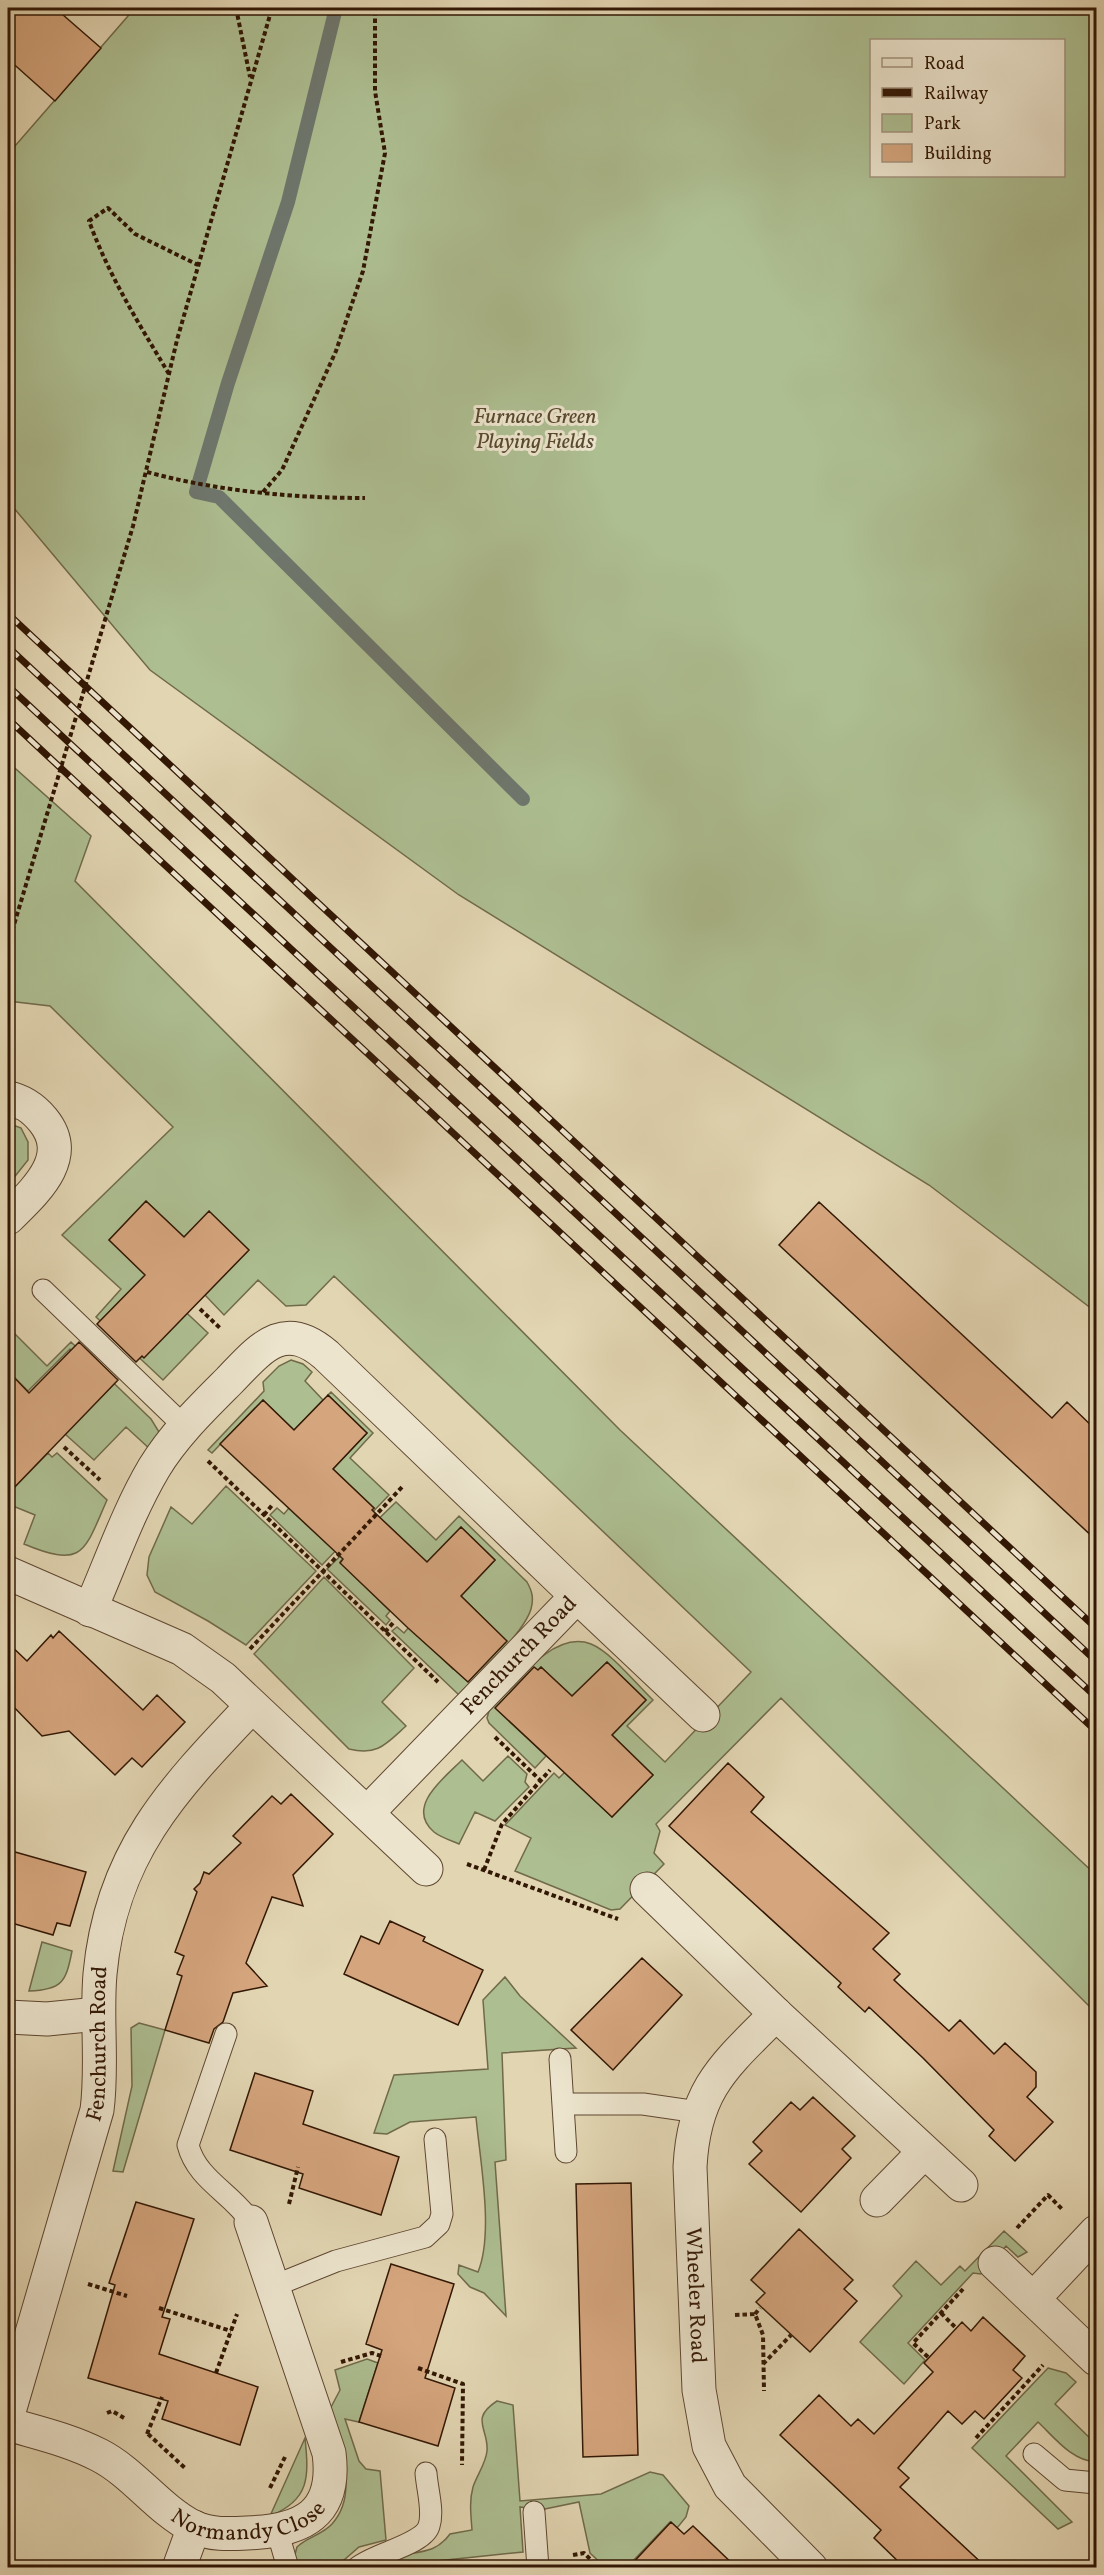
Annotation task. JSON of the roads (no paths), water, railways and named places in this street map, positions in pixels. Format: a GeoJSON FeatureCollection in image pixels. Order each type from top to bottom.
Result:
{"type":"FeatureCollection","features":[{"type":"Feature","properties":{"kind":"street"},"geometry":{"type":"LineString","coordinates":[[8,1098],[34,1109],[47,1125],[54,1141],[54,1159],[38,1188],[8,1218]]}},
{"type":"Feature","properties":{"kind":"street"},"geometry":{"type":"LineString","coordinates":[[90,1610],[135,1506],[155,1467],[179,1433],[261,1349],[280,1339],[297,1337],[311,1342],[326,1355],[577,1596]]}},
{"type":"Feature","properties":{"kind":"street"},"geometry":{"type":"LineString","coordinates":[[8,1573],[182,1649],[223,1678],[426,1869]]}},
{"type":"Feature","properties":{"kind":"street","name":"Fenchurch Road"},"geometry":{"type":"LineString","coordinates":[[367,1813],[577,1596],[703,1715]]}},
{"type":"Feature","properties":{"kind":"street","name":"Fenchurch Road"},"geometry":{"type":"LineString","coordinates":[[8,2415],[97,2110],[101,2061],[98,2014],[106,1928],[135,1852],[155,1816],[185,1776],[252,1706]]}},
{"type":"Feature","properties":{"kind":"street"},"geometry":{"type":"LineString","coordinates":[[647,1889],[776,2014],[962,2185]]}},
{"type":"Feature","properties":{"kind":"street"},"geometry":{"type":"LineString","coordinates":[[8,2017],[47,2019],[98,2014]]}},
{"type":"Feature","properties":{"kind":"street","name":"Wheeler Road"},"geometry":{"type":"LineString","coordinates":[[776,2014],[725,2065],[710,2086],[698,2112],[691,2139],[690,2167],[698,2318],[699,2390],[709,2446],[730,2486],[811,2568]]}},
{"type":"Feature","properties":{"kind":"street"},"geometry":{"type":"LineString","coordinates":[[878,2200],[924,2152]]}},
{"type":"Feature","properties":{"kind":"street","name":"Normandy Close"},"geometry":{"type":"LineString","coordinates":[[8,2424],[100,2455],[194,2527],[219,2534],[270,2532],[297,2525],[314,2515],[328,2497],[332,2476],[329,2453],[251,2222]]}},
{"type":"Feature","properties":{"kind":"street"},"geometry":{"type":"LineString","coordinates":[[1033,2299],[1096,2232]]}},
{"type":"Feature","properties":{"kind":"street"},"geometry":{"type":"LineString","coordinates":[[995,2263],[1096,2359]]}},
{"type":"Feature","properties":{"kind":"street"},"geometry":{"type":"LineString","coordinates":[[179,2568],[194,2527]]}},
{"type":"Feature","properties":{"kind":"lane"},"geometry":{"type":"LineString","coordinates":[[44,1290],[179,1433]]}},
{"type":"Feature","properties":{"kind":"lane"},"geometry":{"type":"LineString","coordinates":[[226,2034],[188,2145],[198,2169],[236,2202],[251,2222]]}},
{"type":"Feature","properties":{"kind":"lane"},"geometry":{"type":"LineString","coordinates":[[560,2059],[566,2152]]}},
{"type":"Feature","properties":{"kind":"lane"},"geometry":{"type":"LineString","coordinates":[[564,2104],[643,2104],[698,2112]]}},
{"type":"Feature","properties":{"kind":"lane"},"geometry":{"type":"LineString","coordinates":[[274,2286],[336,2261],[425,2237],[433,2232],[442,2214],[435,2139]]}},
{"type":"Feature","properties":{"kind":"lane"},"geometry":{"type":"LineString","coordinates":[[1034,2454],[1065,2480],[1096,2483]]}},
{"type":"Feature","properties":{"kind":"lane"},"geometry":{"type":"LineString","coordinates":[[357,2568],[372,2557],[414,2542],[429,2527],[426,2473]]}},
{"type":"Feature","properties":{"kind":"lane"},"geometry":{"type":"LineString","coordinates":[[534,2512],[538,2568]]}},
{"type":"Feature","properties":{"kind":"lane"},"geometry":{"type":"LineString","coordinates":[[270,2532],[288,2568]]}},
{"type":"Feature","properties":{"kind":"waterway"},"geometry":{"type":"LineString","coordinates":[[336,8],[288,202],[228,383],[196,492],[219,497],[523,799]]}},
{"type":"Feature","properties":{"kind":"railway"},"geometry":{"type":"LineString","coordinates":[[8,614],[1096,1628]]}},
{"type":"Feature","properties":{"kind":"railway"},"geometry":{"type":"LineString","coordinates":[[8,647],[1096,1661]]}},
{"type":"Feature","properties":{"kind":"railway"},"geometry":{"type":"LineString","coordinates":[[8,686],[1096,1697]]}},
{"type":"Feature","properties":{"kind":"railway"},"geometry":{"type":"LineString","coordinates":[[8,719],[1096,1731]]}},
{"type":"Feature","properties":{"kind":"park label","name":"Furnace Green Playing Fields"},"geometry":{"type":"Point","coordinates":[535,430]}}]}
